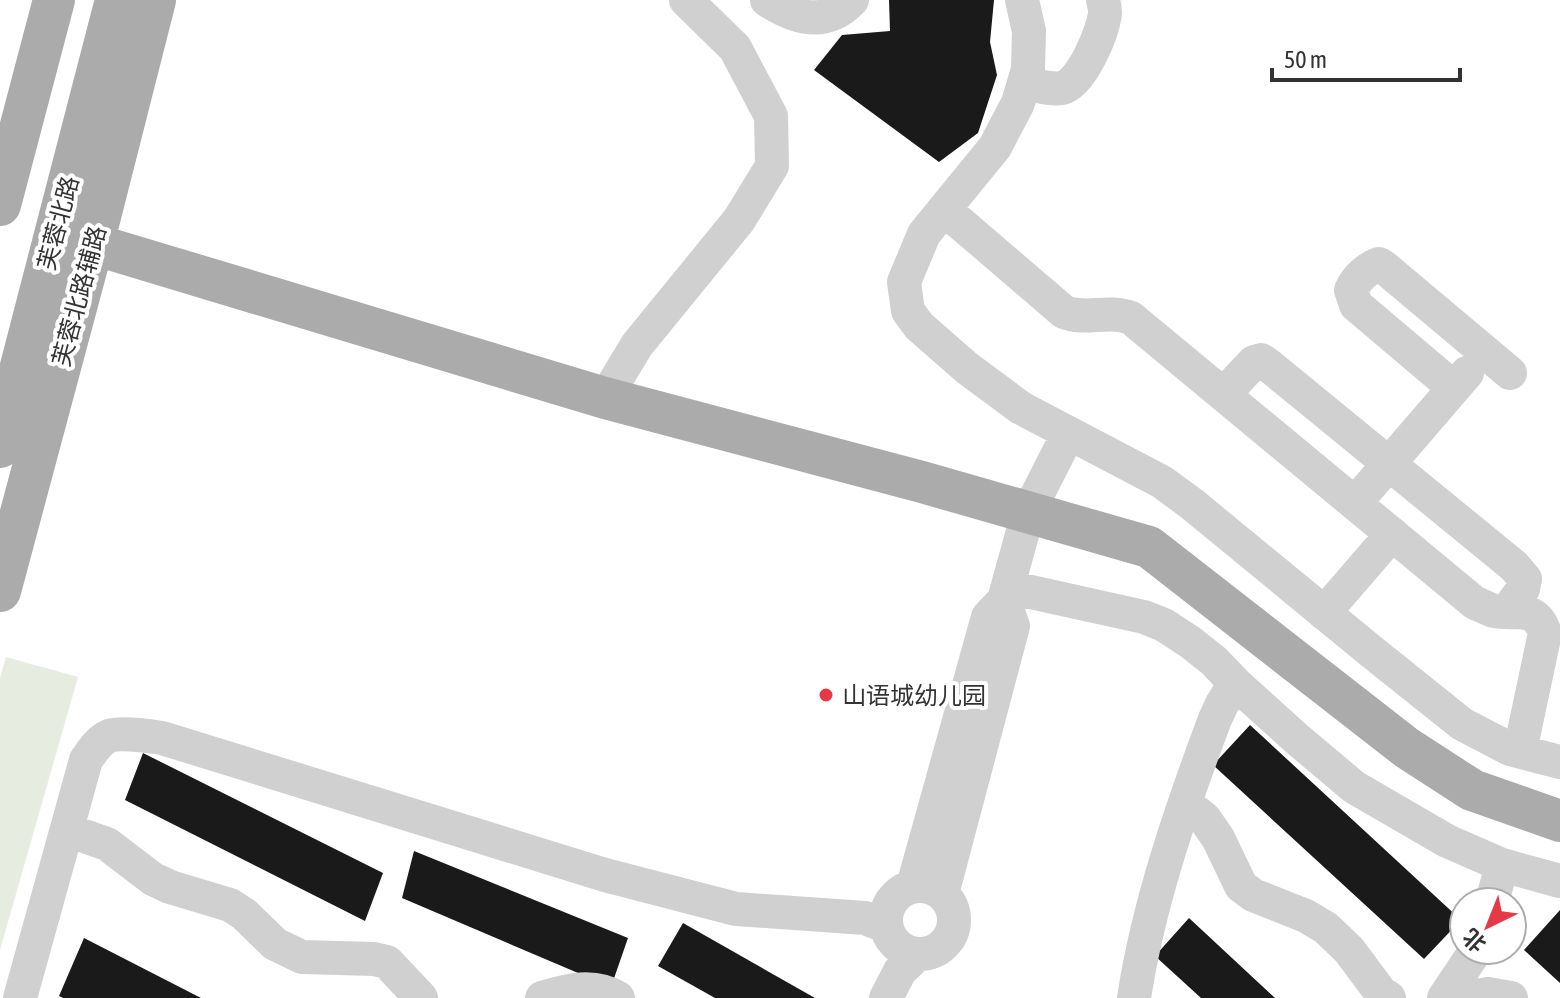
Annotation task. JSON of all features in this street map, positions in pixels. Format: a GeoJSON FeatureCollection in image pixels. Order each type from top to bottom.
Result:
{"type":"FeatureCollection","features":[{"type":"Feature","properties":{"kind":"main road"},"geometry":{"type":"LineString","coordinates":[[0,205],[54,0]]}},
{"type":"Feature","properties":{"kind":"main road","name":"芙蓉北路"},"geometry":{"type":"LineString","coordinates":[[0,447],[116,0]]}},
{"type":"Feature","properties":{"kind":"main road","name":"芙蓉北路辅路"},"geometry":{"type":"LineString","coordinates":[[0,591],[155,0]]}},
{"type":"Feature","properties":{"kind":"main road"},"geometry":{"type":"LineString","coordinates":[[93,244],[605,398],[922,482],[1149,547],[1407,748],[1472,790],[1560,821]]}},
{"type":"Feature","properties":{"kind":"street"},"geometry":{"type":"LineString","coordinates":[[605,398],[637,345],[739,220],[772,166],[771,116],[735,48],[686,0]]}},
{"type":"Feature","properties":{"kind":"street"},"geometry":{"type":"LineString","coordinates":[[767,0],[786,12],[811,17],[827,16],[842,10],[852,0]]}},
{"type":"Feature","properties":{"kind":"street"},"geometry":{"type":"LineString","coordinates":[[1022,0],[1029,31],[1028,69],[1018,103],[995,147],[924,234],[904,282],[908,311],[919,326],[967,368],[1021,408],[1162,482],[1192,504],[1462,724],[1520,751],[1560,762]]}},
{"type":"Feature","properties":{"kind":"street"},"geometry":{"type":"LineString","coordinates":[[1024,83],[1059,89],[1067,85],[1085,65],[1097,40],[1105,14],[1103,0]]}},
{"type":"Feature","properties":{"kind":"street"},"geometry":{"type":"LineString","coordinates":[[945,210],[1064,312],[1074,316],[1112,313],[1131,318],[1475,603],[1493,611],[1528,612],[1541,622],[1545,633],[1520,751]]}},
{"type":"Feature","properties":{"kind":"street"},"geometry":{"type":"LineString","coordinates":[[1355,503],[1454,388],[1497,363],[1379,264],[1367,271],[1351,290],[1356,305],[1454,388]]}},
{"type":"Feature","properties":{"kind":"street"},"geometry":{"type":"LineString","coordinates":[[1224,394],[1254,362],[1261,360],[1514,566],[1525,579],[1523,589],[1507,611]]}},
{"type":"Feature","properties":{"kind":"street"},"geometry":{"type":"LineString","coordinates":[[927,890],[988,617],[1006,594],[1028,513],[1068,434]]}},
{"type":"Feature","properties":{"kind":"street"},"geometry":{"type":"LineString","coordinates":[[1324,613],[1392,534]]}},
{"type":"Feature","properties":{"kind":"street"},"geometry":{"type":"LineString","coordinates":[[1006,594],[1144,617],[1164,625],[1214,661],[1297,739],[1354,787],[1447,841],[1502,865],[1560,881]]}},
{"type":"Feature","properties":{"kind":"street"},"geometry":{"type":"LineString","coordinates":[[1134,998],[1140,959],[1185,803],[1215,719],[1235,683]]}},
{"type":"Feature","properties":{"kind":"street"},"geometry":{"type":"LineString","coordinates":[[20,998],[86,760],[108,736],[162,738],[605,875],[892,946],[930,953],[940,948],[953,930],[952,907],[927,890],[904,889],[895,895],[892,946]]}},
{"type":"Feature","properties":{"kind":"street"},"geometry":{"type":"LineString","coordinates":[[1185,803],[1204,818],[1218,838],[1241,886],[1253,895],[1306,916],[1326,928],[1349,950],[1381,993],[1389,998]]}},
{"type":"Feature","properties":{"kind":"street"},"geometry":{"type":"LineString","coordinates":[[67,830],[107,844],[153,879],[170,887],[230,905],[275,944],[291,953],[302,957],[387,962],[421,998]]}},
{"type":"Feature","properties":{"kind":"street"},"geometry":{"type":"LineString","coordinates":[[1496,886],[1502,865]]}},
{"type":"Feature","properties":{"kind":"street"},"geometry":{"type":"LineString","coordinates":[[1444,998],[1465,966]]}},
{"type":"Feature","properties":{"kind":"street"},"geometry":{"type":"LineString","coordinates":[[1485,966],[1487,997]]}},
{"type":"Feature","properties":{"kind":"street"},"geometry":{"type":"LineString","coordinates":[[542,998],[588,988],[608,992],[618,998]]}},
{"type":"Feature","properties":{"kind":"shaded area"},"geometry":{"type":"Polygon","coordinates":[[[6,657],[78,677],[0,950],[0,678],[6,657]]]}},
{"type":"Feature","properties":{"kind":"building"},"geometry":{"type":"Polygon","coordinates":[[[889,0],[994,0],[990,42],[997,75],[978,133],[939,162],[814,70],[842,35],[890,31],[889,0]]]}},
{"type":"Feature","properties":{"kind":"building"},"geometry":{"type":"Polygon","coordinates":[[[1250,725],[1448,908],[1448,934],[1424,959],[1213,765],[1250,725]]]}},
{"type":"Feature","properties":{"kind":"building"},"geometry":{"type":"Polygon","coordinates":[[[143,753],[383,873],[365,921],[125,800],[143,753]]]}},
{"type":"Feature","properties":{"kind":"building"},"geometry":{"type":"Polygon","coordinates":[[[414,851],[628,938],[611,987],[402,898],[414,851]]]}},
{"type":"Feature","properties":{"kind":"building"},"geometry":{"type":"Polygon","coordinates":[[[1560,910],[1560,983],[1528,954],[1528,946],[1560,910]]]}},
{"type":"Feature","properties":{"kind":"building"},"geometry":{"type":"Polygon","coordinates":[[[1189,918],[1275,998],[1201,998],[1155,956],[1189,918]]]}},
{"type":"Feature","properties":{"kind":"building"},"geometry":{"type":"Polygon","coordinates":[[[683,923],[815,998],[715,998],[658,966],[683,923]]]}},
{"type":"Feature","properties":{"kind":"building"},"geometry":{"type":"Polygon","coordinates":[[[84,938],[201,998],[59,996],[84,938]]]}},
{"type":"Feature","properties":{"kind":"place","name":"山语城幼儿园"},"geometry":{"type":"Point","coordinates":[826,695]}}]}
